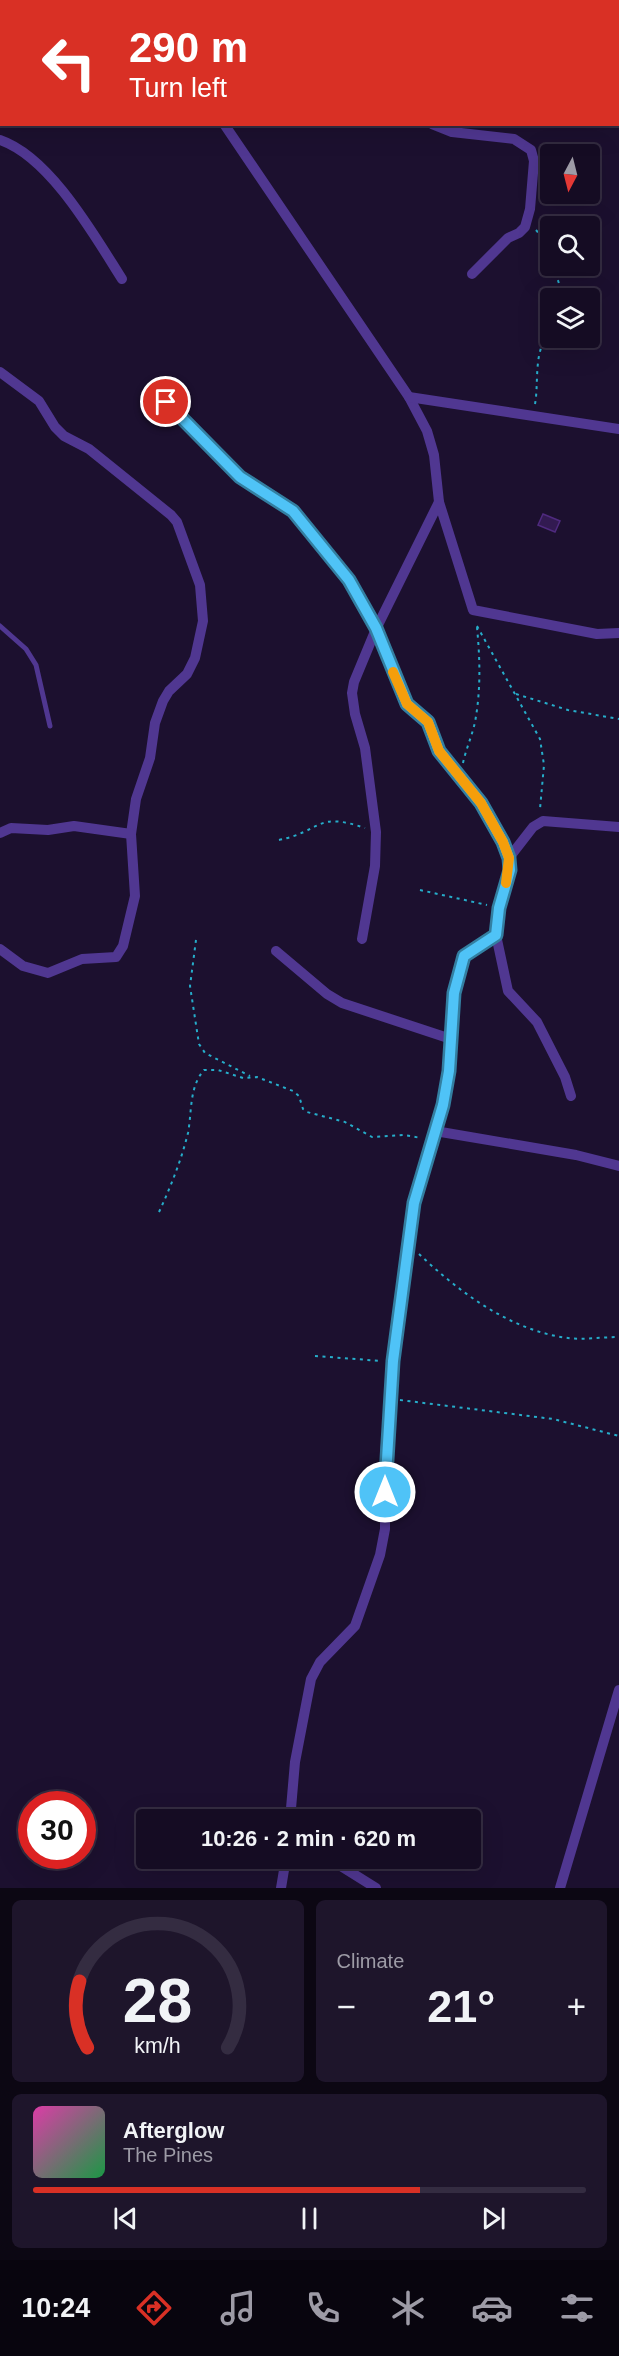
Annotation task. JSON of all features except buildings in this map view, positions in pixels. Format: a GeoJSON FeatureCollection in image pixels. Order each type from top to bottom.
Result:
{"type":"FeatureCollection","features":[{"type":"Feature","properties":{"kind":"street"},"geometry":{"type":"LineString","coordinates":[[225,126],[409,397],[427,431],[434,455],[439,502],[465,594],[472,610],[597,634],[619,633]]}},
{"type":"Feature","properties":{"kind":"street"},"geometry":{"type":"LineString","coordinates":[[437,126],[452,132],[514,139],[531,150],[534,161],[530,209],[522,231],[508,238],[472,274]]}},
{"type":"Feature","properties":{"kind":"street"},"geometry":{"type":"LineString","coordinates":[[0,140],[17,146],[48,173],[95,236],[122,279]]}},
{"type":"Feature","properties":{"kind":"street"},"geometry":{"type":"LineString","coordinates":[[0,372],[39,401],[55,427],[64,436],[89,449],[177,522],[200,585],[203,621],[195,658],[187,674],[169,691],[163,701],[155,723],[150,758],[136,799],[131,834],[135,896],[123,946],[116,957],[82,959],[43,973],[23,966],[0,949]]}},
{"type":"Feature","properties":{"kind":"street"},"geometry":{"type":"LineString","coordinates":[[409,397],[619,429]]}},
{"type":"Feature","properties":{"kind":"street"},"geometry":{"type":"LineString","coordinates":[[166,402],[240,477],[293,511],[349,580],[376,628],[407,704],[428,722],[439,751],[461,775],[481,803],[509,858],[510,870],[499,908],[496,935],[508,991],[537,1022],[565,1077],[571,1096]]}},
{"type":"Feature","properties":{"kind":"street"},"geometry":{"type":"LineString","coordinates":[[362,939],[375,866],[376,832],[365,748],[352,693],[354,682],[376,628],[439,502]]}},
{"type":"Feature","properties":{"kind":"street"},"geometry":{"type":"LineString","coordinates":[[509,858],[538,824],[553,820],[619,827]]}},
{"type":"Feature","properties":{"kind":"street"},"geometry":{"type":"LineString","coordinates":[[0,832],[11,828],[41,830],[74,826],[131,834]]}},
{"type":"Feature","properties":{"kind":"street"},"geometry":{"type":"LineString","coordinates":[[291,1809],[295,1762],[311,1680],[320,1662],[355,1626],[381,1555],[385,1529],[386,1455],[392,1399],[393,1361],[414,1203],[443,1105],[454,993],[464,956],[496,935]]}},
{"type":"Feature","properties":{"kind":"street"},"geometry":{"type":"LineString","coordinates":[[276,951],[342,1003],[451,1039]]}},
{"type":"Feature","properties":{"kind":"street"},"geometry":{"type":"LineString","coordinates":[[434,1136],[576,1155],[619,1166]]}},
{"type":"Feature","properties":{"kind":"street"},"geometry":{"type":"LineString","coordinates":[[560,1888],[619,1690]]}},
{"type":"Feature","properties":{"kind":"street"},"geometry":{"type":"LineString","coordinates":[[282,1888],[285,1869]]}},
{"type":"Feature","properties":{"kind":"street"},"geometry":{"type":"LineString","coordinates":[[346,1869],[376,1888]]}},
{"type":"Feature","properties":{"kind":"lane"},"geometry":{"type":"LineString","coordinates":[[0,626],[26,649],[36,665],[50,726]]}},
{"type":"Feature","properties":{"kind":"path"},"geometry":{"type":"LineString","coordinates":[[526,221],[540,233]]}},
{"type":"Feature","properties":{"kind":"path"},"geometry":{"type":"LineString","coordinates":[[526,416],[536,401],[541,348]]}},
{"type":"Feature","properties":{"kind":"path"},"geometry":{"type":"LineString","coordinates":[[461,775],[475,723],[479,695],[480,658],[476,612]]}},
{"type":"Feature","properties":{"kind":"path"},"geometry":{"type":"LineString","coordinates":[[477,626],[540,739],[544,787],[538,824]]}},
{"type":"Feature","properties":{"kind":"path"},"geometry":{"type":"LineString","coordinates":[[516,694],[568,710],[619,719]]}},
{"type":"Feature","properties":{"kind":"path"},"geometry":{"type":"LineString","coordinates":[[279,840],[303,835],[316,824],[330,820],[340,820],[376,832]]}},
{"type":"Feature","properties":{"kind":"path"},"geometry":{"type":"LineString","coordinates":[[420,890],[499,908]]}},
{"type":"Feature","properties":{"kind":"path"},"geometry":{"type":"LineString","coordinates":[[196,940],[190,986],[198,1044],[206,1053],[252,1077],[297,1093],[307,1112],[345,1122],[364,1135],[387,1138],[404,1135],[434,1136]]}},
{"type":"Feature","properties":{"kind":"path"},"geometry":{"type":"LineString","coordinates":[[159,1212],[176,1174],[188,1131],[197,1081],[201,1073],[210,1070],[243,1078],[252,1077]]}},
{"type":"Feature","properties":{"kind":"path"},"geometry":{"type":"LineString","coordinates":[[409,1244],[434,1268],[474,1298],[514,1322],[568,1338],[619,1337]]}},
{"type":"Feature","properties":{"kind":"path"},"geometry":{"type":"LineString","coordinates":[[315,1356],[393,1361]]}},
{"type":"Feature","properties":{"kind":"path"},"geometry":{"type":"LineString","coordinates":[[392,1399],[467,1406],[553,1419],[619,1436]]}},
{"type":"Feature","properties":{"kind":"slow traffic"},"geometry":{"type":"LineString","coordinates":[[393,672],[407,704],[428,722],[442,756],[461,775],[481,803],[503,842],[509,858],[510,870],[506,883]]}},
{"type":"Feature","properties":{"kind":"route"},"geometry":{"type":"LineString","coordinates":[[166,402],[240,477],[293,511],[325,548],[349,580],[376,628],[407,704],[428,722],[439,751],[461,775],[481,803],[503,842],[509,858],[510,870],[499,908],[496,935],[466,953],[454,993],[449,1071],[443,1105],[414,1203],[393,1361],[385,1492]]}}]}
